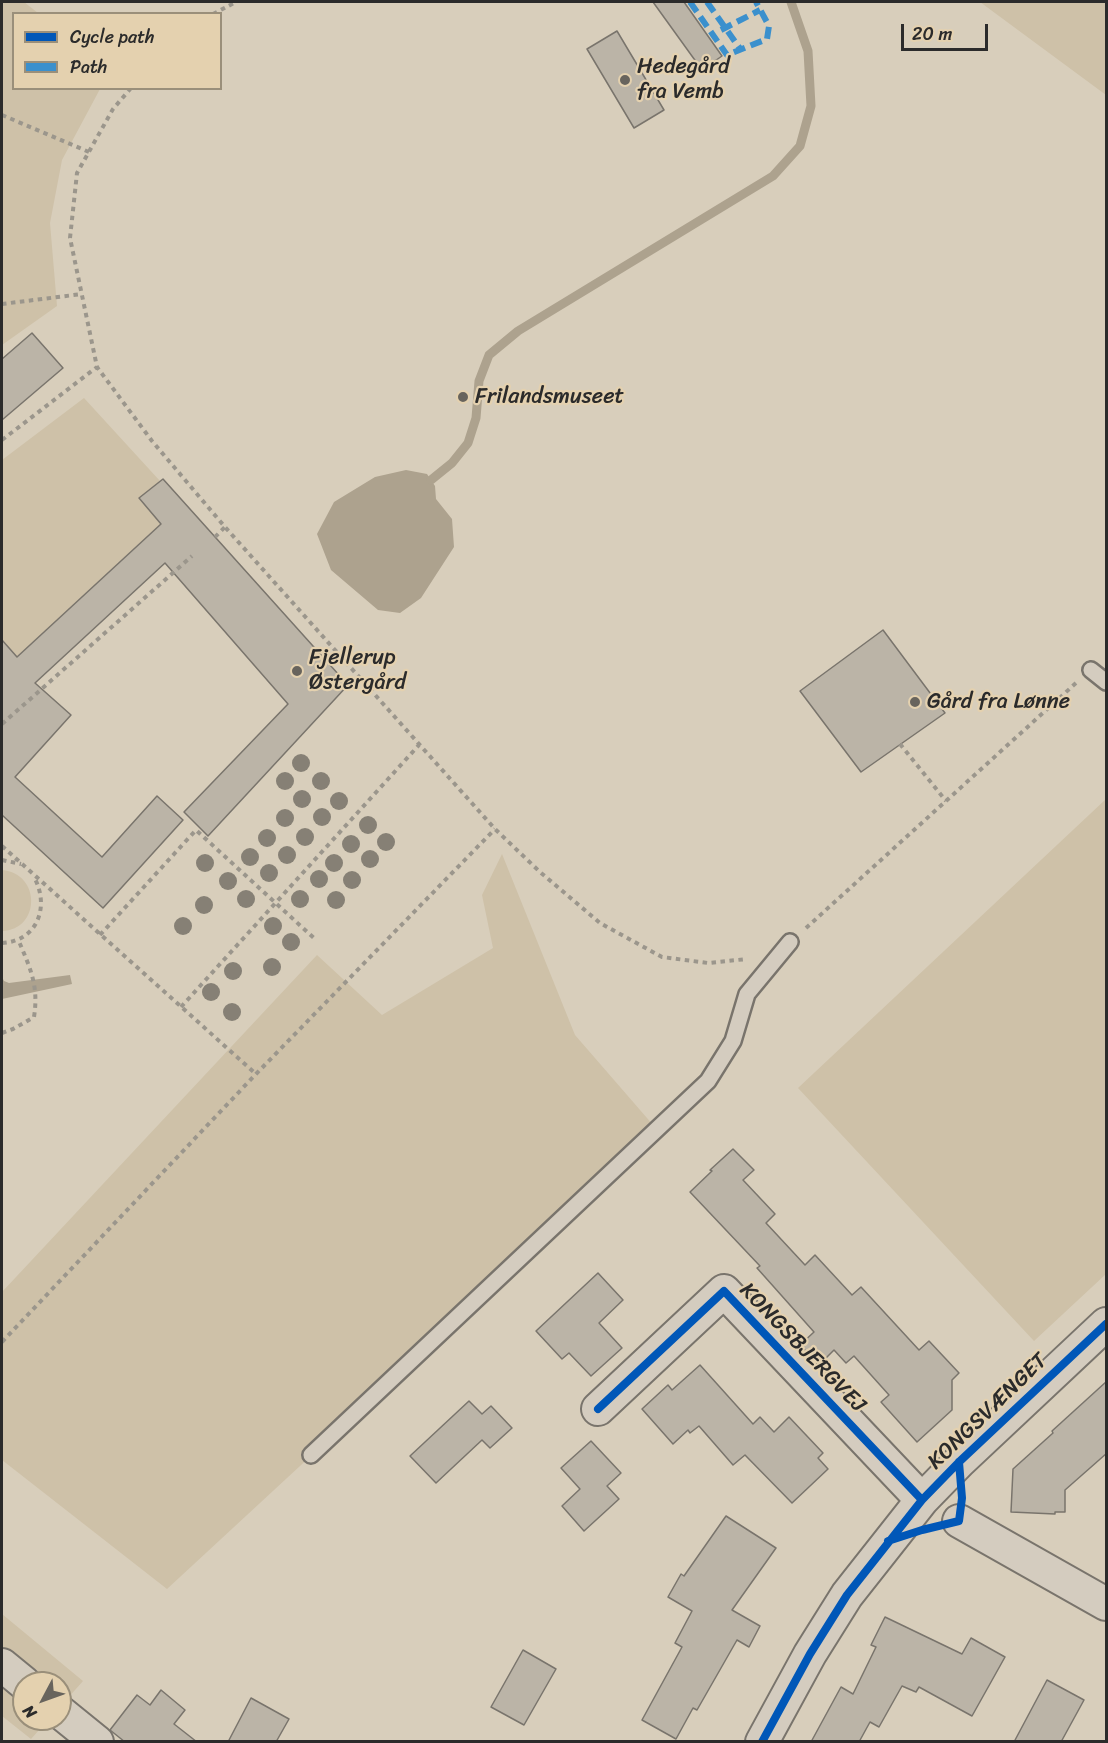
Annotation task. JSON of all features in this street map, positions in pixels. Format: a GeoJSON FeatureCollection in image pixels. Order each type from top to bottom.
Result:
{"type":"FeatureCollection","features":[{"type":"Feature","properties":{"kind":"street","name":"KONGSBJERGVEJ"},"geometry":{"type":"LineString","coordinates":[[598,1409],[724,1291],[922,1500]]}},
{"type":"Feature","properties":{"kind":"street","name":"KONGSVÆNGET"},"geometry":{"type":"LineString","coordinates":[[762,1742],[810,1654],[847,1595],[922,1500],[959,1462],[1107,1324]]}},
{"type":"Feature","properties":{"kind":"street"},"geometry":{"type":"LineString","coordinates":[[959,1521],[1107,1604]]}},
{"type":"Feature","properties":{"kind":"street"},"geometry":{"type":"LineString","coordinates":[[72,1722],[97,1742]]}},
{"type":"Feature","properties":{"kind":"lane"},"geometry":{"type":"LineString","coordinates":[[1091,670],[1107,682]]}},
{"type":"Feature","properties":{"kind":"lane"},"geometry":{"type":"LineString","coordinates":[[311,1455],[708,1081],[733,1041],[747,994],[790,942]]}},
{"type":"Feature","properties":{"kind":"path"},"geometry":{"type":"LineString","coordinates":[[217,12],[236,2]]}},
{"type":"Feature","properties":{"kind":"path"},"geometry":{"type":"LineString","coordinates":[[129,90],[113,109],[77,173],[70,238],[97,367],[153,441],[225,528],[419,745],[495,829],[540,872],[600,923],[662,957],[708,963],[743,960],[790,942],[1091,670]]}},
{"type":"Feature","properties":{"kind":"path"},"geometry":{"type":"LineString","coordinates":[[2,115],[89,152]]}},
{"type":"Feature","properties":{"kind":"path"},"geometry":{"type":"LineString","coordinates":[[2,304],[82,294]]}},
{"type":"Feature","properties":{"kind":"path"},"geometry":{"type":"LineString","coordinates":[[2,440],[97,367]]}},
{"type":"Feature","properties":{"kind":"path"},"geometry":{"type":"LineString","coordinates":[[215,537],[225,528]]}},
{"type":"Feature","properties":{"kind":"path"},"geometry":{"type":"LineString","coordinates":[[2,724],[192,556]]}},
{"type":"Feature","properties":{"kind":"path"},"geometry":{"type":"LineString","coordinates":[[900,744],[946,801]]}},
{"type":"Feature","properties":{"kind":"path"},"geometry":{"type":"LineString","coordinates":[[181,1007],[419,745]]}},
{"type":"Feature","properties":{"kind":"path"},"geometry":{"type":"LineString","coordinates":[[2,1342],[256,1074],[495,829]]}},
{"type":"Feature","properties":{"kind":"path"},"geometry":{"type":"LineString","coordinates":[[100,935],[196,830],[316,940]]}},
{"type":"Feature","properties":{"kind":"path"},"geometry":{"type":"LineString","coordinates":[[2,846],[256,1074]]}},
{"type":"Feature","properties":{"kind":"path"},"geometry":{"type":"LineString","coordinates":[[2,860],[22,864]]}},
{"type":"Feature","properties":{"kind":"path"},"geometry":{"type":"LineString","coordinates":[[2,943],[18,939],[31,931],[39,918],[42,903],[40,887],[32,874]]}},
{"type":"Feature","properties":{"kind":"path"},"geometry":{"type":"LineString","coordinates":[[2,1033],[34,1017],[37,999],[32,975],[18,939]]}},
{"type":"Feature","properties":{"kind":"shaded area"},"geometry":{"type":"Polygon","coordinates":[[[2,2],[24,2],[37,12],[12,12],[12,90],[99,90],[62,160],[50,223],[57,306],[2,345],[2,2]]]}},
{"type":"Feature","properties":{"kind":"shaded area"},"geometry":{"type":"Polygon","coordinates":[[[980,2],[1106,2],[1106,95],[980,2]]]}},
{"type":"Feature","properties":{"kind":"shaded area"},"geometry":{"type":"Polygon","coordinates":[[[84,398],[160,481],[139,499],[161,524],[17,657],[2,640],[2,460],[84,398]]]}},
{"type":"Feature","properties":{"kind":"shaded area"},"geometry":{"type":"Polygon","coordinates":[[[406,470],[427,474],[435,486],[436,499],[452,519],[454,547],[421,598],[400,613],[378,610],[331,570],[317,534],[334,502],[375,477],[406,470]]]}},
{"type":"Feature","properties":{"kind":"shaded area"},"geometry":{"type":"Polygon","coordinates":[[[1106,799],[1106,1274],[1034,1341],[798,1088],[1106,799]]]}},
{"type":"Feature","properties":{"kind":"shaded area"},"geometry":{"type":"Polygon","coordinates":[[[502,854],[575,1035],[660,1133],[167,1589],[2,1460],[2,1292],[317,955],[382,1015],[493,948],[482,895],[502,854]]]}},
{"type":"Feature","properties":{"kind":"shaded area"},"geometry":{"type":"Polygon","coordinates":[[[2,870],[15,873],[24,881],[31,901],[24,921],[15,928],[2,931],[2,870]]]}},
{"type":"Feature","properties":{"kind":"shaded area"},"geometry":{"type":"Polygon","coordinates":[[[70,975],[72,984],[2,999],[2,977],[9,983],[70,975]]]}},
{"type":"Feature","properties":{"kind":"shaded area"},"geometry":{"type":"Polygon","coordinates":[[[2,1614],[71,1671],[12,1671],[12,1724],[2,1716],[2,1614]]]}},
{"type":"Feature","properties":{"kind":"shaded area"},"geometry":{"type":"Polygon","coordinates":[[[72,1672],[83,1681],[72,1693],[72,1672]]]}},
{"type":"Feature","properties":{"kind":"shaded area"},"geometry":{"type":"Polygon","coordinates":[[[21,1731],[38,1731],[31,1739],[21,1731]]]}},
{"type":"Feature","properties":{"kind":"building","name":"Hedegård fra Vemb"},"geometry":{"type":"Polygon","coordinates":[[[653,2],[684,2],[722,56],[702,70],[653,2]]]}},
{"type":"Feature","properties":{"kind":"building","name":"Hedegård fra Vemb"},"geometry":{"type":"Polygon","coordinates":[[[617,31],[664,110],[634,128],[587,49],[617,31]]]}},
{"type":"Feature","properties":{"kind":"building"},"geometry":{"type":"Polygon","coordinates":[[[32,333],[63,368],[2,420],[2,359],[32,333]]]}},
{"type":"Feature","properties":{"kind":"building","name":"Fjellerup Østergård"},"geometry":{"type":"Polygon","coordinates":[[[163,479],[348,685],[208,836],[184,812],[288,704],[165,563],[35,683],[71,715],[15,777],[102,857],[157,796],[183,820],[103,908],[2,815],[2,640],[17,657],[161,524],[139,498],[163,479]]]}},
{"type":"Feature","properties":{"kind":"building","name":"Gård fra Lønne"},"geometry":{"type":"Polygon","coordinates":[[[883,630],[945,713],[861,772],[800,691],[883,630]]]}},
{"type":"Feature","properties":{"kind":"building"},"geometry":{"type":"Polygon","coordinates":[[[733,1149],[754,1170],[743,1180],[775,1214],[766,1223],[805,1265],[815,1255],[852,1295],[861,1287],[919,1350],[929,1341],[959,1373],[952,1380],[952,1410],[917,1442],[881,1402],[889,1395],[854,1356],[846,1363],[834,1350],[819,1365],[800,1345],[814,1332],[757,1268],[760,1266],[690,1192],[733,1149]]]}},
{"type":"Feature","properties":{"kind":"building"},"geometry":{"type":"Polygon","coordinates":[[[598,1273],[623,1300],[599,1323],[622,1348],[591,1376],[569,1353],[562,1359],[536,1331],[598,1273]]]}},
{"type":"Feature","properties":{"kind":"building"},"geometry":{"type":"Polygon","coordinates":[[[700,1365],[753,1424],[760,1417],[774,1432],[789,1417],[823,1453],[818,1458],[828,1469],[792,1503],[745,1455],[733,1465],[699,1426],[690,1433],[688,1430],[673,1444],[642,1409],[668,1385],[672,1390],[700,1365]]]}},
{"type":"Feature","properties":{"kind":"building"},"geometry":{"type":"Polygon","coordinates":[[[1107,1381],[1107,1453],[1065,1490],[1065,1512],[1055,1512],[1055,1514],[1011,1512],[1013,1469],[1107,1381]]]}},
{"type":"Feature","properties":{"kind":"building"},"geometry":{"type":"Polygon","coordinates":[[[469,1401],[482,1414],[491,1406],[512,1428],[490,1448],[482,1440],[436,1483],[410,1456],[469,1401]]]}},
{"type":"Feature","properties":{"kind":"building"},"geometry":{"type":"Polygon","coordinates":[[[591,1441],[621,1473],[607,1486],[619,1499],[584,1531],[562,1506],[580,1489],[561,1468],[591,1441]]]}},
{"type":"Feature","properties":{"kind":"building"},"geometry":{"type":"Polygon","coordinates":[[[726,1516],[776,1548],[732,1610],[760,1626],[749,1647],[737,1640],[697,1710],[693,1708],[676,1739],[642,1720],[682,1647],[675,1643],[692,1611],[668,1597],[681,1574],[684,1576],[726,1516]]]}},
{"type":"Feature","properties":{"kind":"building"},"geometry":{"type":"Polygon","coordinates":[[[885,1617],[962,1654],[971,1638],[1005,1657],[972,1716],[919,1687],[916,1692],[902,1686],[879,1727],[870,1722],[859,1742],[811,1742],[841,1687],[853,1694],[876,1647],[871,1645],[885,1617]]]}},
{"type":"Feature","properties":{"kind":"building"},"geometry":{"type":"Polygon","coordinates":[[[523,1650],[556,1669],[524,1725],[491,1707],[523,1650]]]}},
{"type":"Feature","properties":{"kind":"building"},"geometry":{"type":"Polygon","coordinates":[[[1047,1680],[1084,1700],[1061,1742],[1014,1742],[1047,1680]]]}},
{"type":"Feature","properties":{"kind":"building"},"geometry":{"type":"Polygon","coordinates":[[[161,1690],[185,1710],[174,1724],[197,1742],[125,1742],[110,1730],[137,1695],[150,1705],[161,1690]]]}},
{"type":"Feature","properties":{"kind":"building"},"geometry":{"type":"Polygon","coordinates":[[[251,1698],[289,1719],[276,1742],[228,1742],[251,1698]]]}},
{"type":"Feature","properties":{"kind":"waterway"},"geometry":{"type":"LineString","coordinates":[[431,480],[452,463],[468,443],[476,418],[479,381],[489,355],[518,331],[773,176],[800,146],[811,106],[808,51],[791,2]]}},
{"type":"Feature","properties":{"kind":"marked path"},"geometry":{"type":"LineString","coordinates":[[690,2],[727,55],[767,39],[769,26],[756,2]]}},
{"type":"Feature","properties":{"kind":"marked path"},"geometry":{"type":"LineString","coordinates":[[707,2],[741,50]]}},
{"type":"Feature","properties":{"kind":"marked path"},"geometry":{"type":"LineString","coordinates":[[721,30],[760,10]]}},
{"type":"Feature","properties":{"kind":"cycle path"},"geometry":{"type":"LineString","coordinates":[[598,1409],[724,1291],[922,1500]]}},
{"type":"Feature","properties":{"kind":"cycle path"},"geometry":{"type":"LineString","coordinates":[[762,1742],[810,1654],[847,1595],[922,1500],[959,1462],[1106,1324]]}},
{"type":"Feature","properties":{"kind":"cycle path"},"geometry":{"type":"LineString","coordinates":[[888,1541],[959,1521],[962,1498],[959,1462]]}},
{"type":"Feature","properties":{"kind":"place","name":"Hedegård fra Vemb"},"geometry":{"type":"Point","coordinates":[625,80]}},
{"type":"Feature","properties":{"kind":"place","name":"Frilandsmuseet"},"geometry":{"type":"Point","coordinates":[463,397]}},
{"type":"Feature","properties":{"kind":"place","name":"Fjellerup Østergård"},"geometry":{"type":"Point","coordinates":[297,671]}},
{"type":"Feature","properties":{"kind":"place","name":"Gård fra Lønne"},"geometry":{"type":"Point","coordinates":[915,702]}}]}
